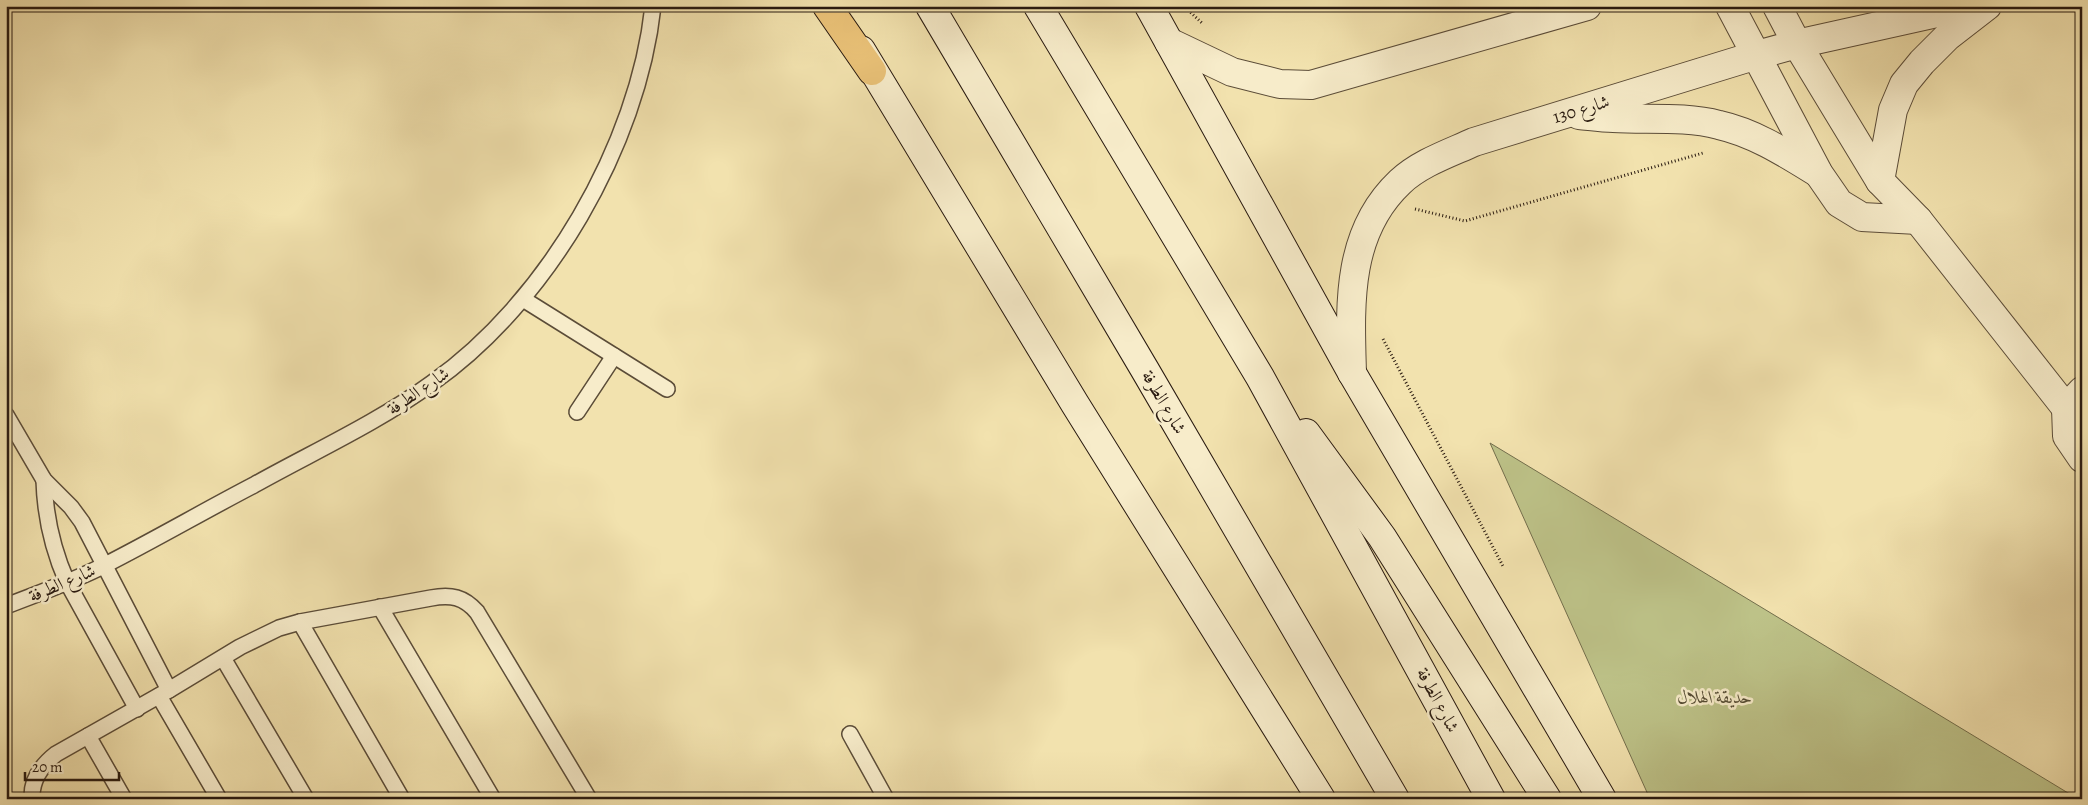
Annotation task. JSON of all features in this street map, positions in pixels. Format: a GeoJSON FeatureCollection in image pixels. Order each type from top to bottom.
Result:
{"type":"FeatureCollection","features":[{"type":"Feature","properties":{"kind":"highway"},"geometry":{"type":"LineString","coordinates":[[826,6],[872,71]]}},
{"type":"Feature","properties":{"kind":"main road"},"geometry":{"type":"LineString","coordinates":[[836,6],[872,71],[1075,404],[1321,799]]}},
{"type":"Feature","properties":{"kind":"main road","name":"شارع الطرفة"},"geometry":{"type":"LineString","coordinates":[[930,6],[1395,799]]}},
{"type":"Feature","properties":{"kind":"main road","name":"شارع الطرفة"},"geometry":{"type":"LineString","coordinates":[[1038,6],[1260,377],[1491,799]]}},
{"type":"Feature","properties":{"kind":"main road"},"geometry":{"type":"LineString","coordinates":[[1149,6],[1352,372],[1602,799]]}},
{"type":"Feature","properties":{"kind":"main road"},"geometry":{"type":"LineString","coordinates":[[1170,42],[1232,72],[1280,84],[1311,85],[1543,14],[1587,6]]}},
{"type":"Feature","properties":{"kind":"main road"},"geometry":{"type":"LineString","coordinates":[[1730,6],[1819,174],[1839,202],[1862,217],[1918,220]]}},
{"type":"Feature","properties":{"kind":"main road"},"geometry":{"type":"LineString","coordinates":[[1777,6],[1797,44],[1880,181],[1918,220],[2074,400],[2067,436],[2082,458]]}},
{"type":"Feature","properties":{"kind":"main road","name":"شارع 130"},"geometry":{"type":"LineString","coordinates":[[1352,372],[1350,307],[1355,267],[1364,235],[1379,208],[1400,181],[1433,160],[1474,142],[1757,55],[1797,44],[1968,6]]}},
{"type":"Feature","properties":{"kind":"main road"},"geometry":{"type":"LineString","coordinates":[[1880,181],[1893,110],[1904,84],[1922,62],[1947,37],[1987,6]]}},
{"type":"Feature","properties":{"kind":"main road"},"geometry":{"type":"LineString","coordinates":[[1565,114],[1613,118],[1684,120],[1718,124],[1755,137],[1788,154],[1819,174]]}},
{"type":"Feature","properties":{"kind":"main road"},"geometry":{"type":"LineString","coordinates":[[1260,377],[1322,453],[1382,537],[1547,799]]}},
{"type":"Feature","properties":{"kind":"lane","name":"شارع الطرفة"},"geometry":{"type":"LineString","coordinates":[[6,606],[105,565],[402,404],[466,357],[496,329],[523,299],[553,260],[601,178],[631,105],[643,66],[653,6]]}},
{"type":"Feature","properties":{"kind":"lane"},"geometry":{"type":"LineString","coordinates":[[523,299],[667,389]]}},
{"type":"Feature","properties":{"kind":"lane"},"geometry":{"type":"LineString","coordinates":[[577,412],[614,356]]}},
{"type":"Feature","properties":{"kind":"lane"},"geometry":{"type":"LineString","coordinates":[[6,415],[44,480],[71,507],[82,522],[105,565],[164,693],[219,799]]}},
{"type":"Feature","properties":{"kind":"lane"},"geometry":{"type":"LineString","coordinates":[[44,480],[44,501],[48,529],[58,562],[67,582],[137,709]]}},
{"type":"Feature","properties":{"kind":"lane"},"geometry":{"type":"LineString","coordinates":[[32,799],[34,781],[47,761],[259,637],[300,622],[442,596],[452,596],[470,604],[477,612],[589,799]]}},
{"type":"Feature","properties":{"kind":"lane"},"geometry":{"type":"LineString","coordinates":[[380,607],[493,799]]}},
{"type":"Feature","properties":{"kind":"lane"},"geometry":{"type":"LineString","coordinates":[[300,622],[402,799]]}},
{"type":"Feature","properties":{"kind":"lane"},"geometry":{"type":"LineString","coordinates":[[223,658],[306,799]]}},
{"type":"Feature","properties":{"kind":"lane"},"geometry":{"type":"LineString","coordinates":[[850,734],[886,799]]}},
{"type":"Feature","properties":{"kind":"lane"},"geometry":{"type":"LineString","coordinates":[[88,736],[124,799]]}},
{"type":"Feature","properties":{"kind":"path"},"geometry":{"type":"LineString","coordinates":[[1184,6],[1205,26]]}},
{"type":"Feature","properties":{"kind":"path"},"geometry":{"type":"LineString","coordinates":[[1410,208],[1465,221],[1726,147],[1733,129]]}},
{"type":"Feature","properties":{"kind":"path"},"geometry":{"type":"LineString","coordinates":[[1381,336],[1506,572]]}},
{"type":"Feature","properties":{"kind":"green space","name":"حديقة الهلال"},"geometry":{"type":"Polygon","coordinates":[[[1490,443],[2078,799],[1650,799],[1490,443]]]}}]}
